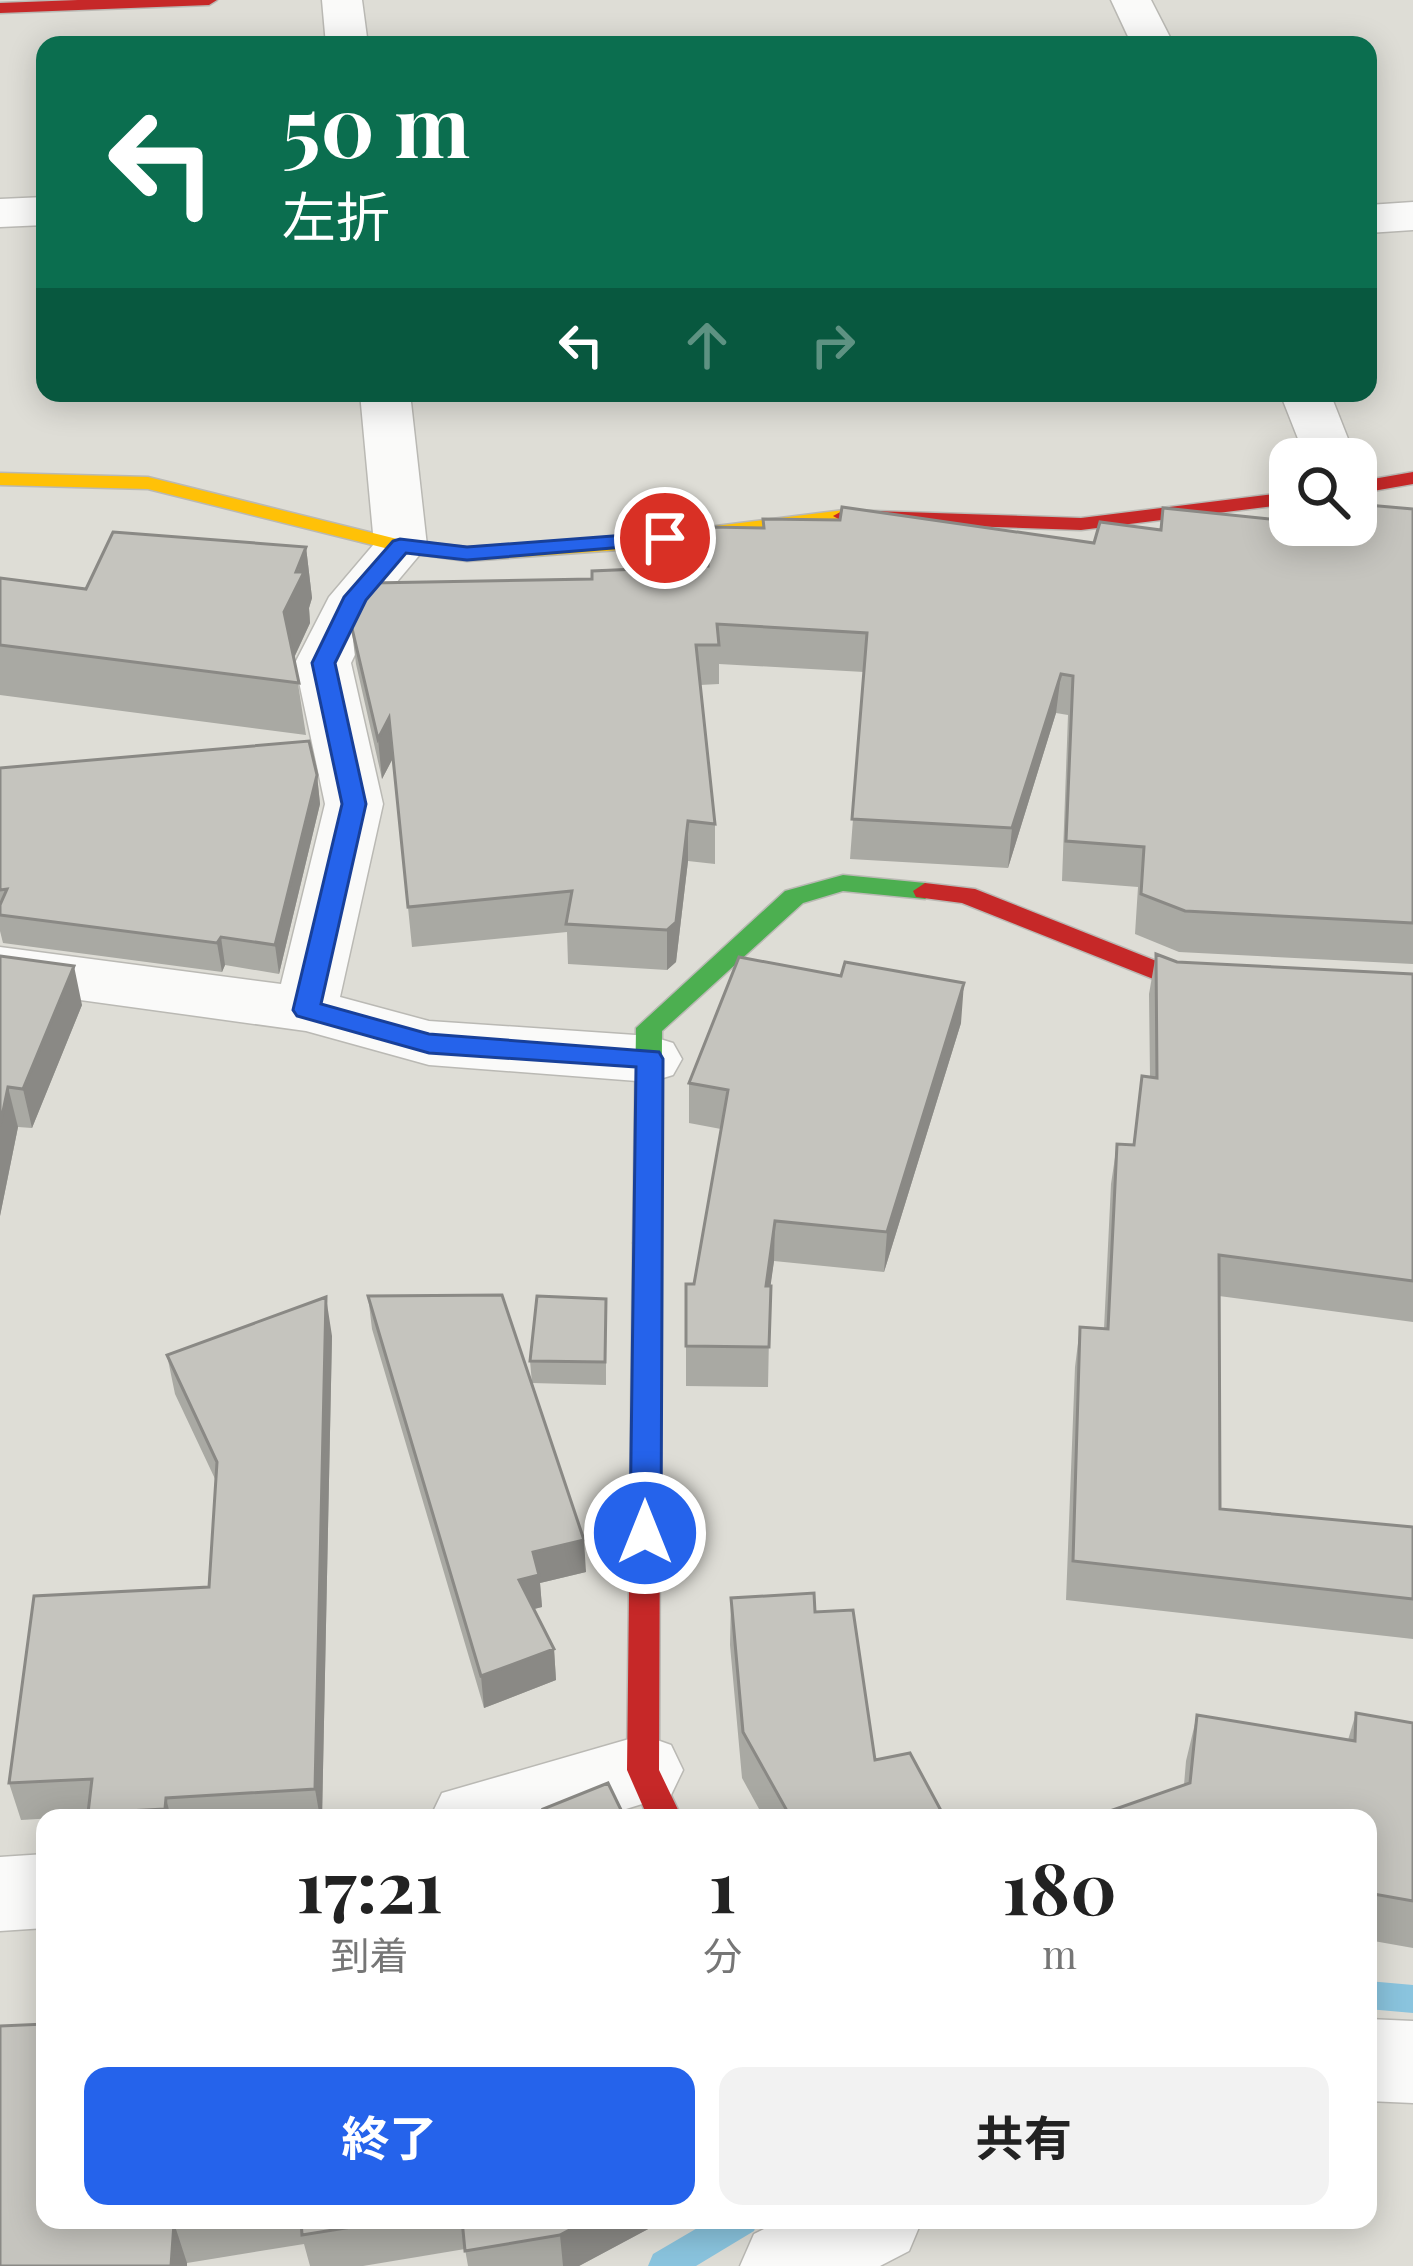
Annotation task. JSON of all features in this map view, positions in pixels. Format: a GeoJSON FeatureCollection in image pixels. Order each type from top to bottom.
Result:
{"type":"FeatureCollection","features":[{"type":"Feature","properties":{"kind":"street"},"geometry":{"type":"LineString","coordinates":[[16,5],[209,0]]}},
{"type":"Feature","properties":{"kind":"street"},"geometry":{"type":"LineString","coordinates":[[342,0],[346,36]]}},
{"type":"Feature","properties":{"kind":"street"},"geometry":{"type":"LineString","coordinates":[[1131,0],[1149,36]]}},
{"type":"Feature","properties":{"kind":"street"},"geometry":{"type":"LineString","coordinates":[[0,213],[36,211]]}},
{"type":"Feature","properties":{"kind":"street"},"geometry":{"type":"LineString","coordinates":[[1377,219],[1413,217]]}},
{"type":"Feature","properties":{"kind":"street"},"geometry":{"type":"LineString","coordinates":[[306,1010],[354,804],[323,663],[356,597],[400,546],[386,402]]}},
{"type":"Feature","properties":{"kind":"street"},"geometry":{"type":"LineString","coordinates":[[1309,402],[1323,438]]}},
{"type":"Feature","properties":{"kind":"street"},"geometry":{"type":"LineString","coordinates":[[1377,484],[1413,478]]}},
{"type":"Feature","properties":{"kind":"street"},"geometry":{"type":"LineString","coordinates":[[0,479],[148,484],[400,546],[467,554],[619,544],[851,514],[1081,524],[1269,501]]}},
{"type":"Feature","properties":{"kind":"street"},"geometry":{"type":"LineString","coordinates":[[540,1809],[654,1794],[650,1028],[794,897],[843,883],[967,895],[1172,977],[1413,989]]}},
{"type":"Feature","properties":{"kind":"street"},"geometry":{"type":"LineString","coordinates":[[0,968],[306,1010],[429,1043],[650,1059]]}},
{"type":"Feature","properties":{"kind":"street"},"geometry":{"type":"LineString","coordinates":[[0,1894],[36,1892]]}},
{"type":"Feature","properties":{"kind":"street"},"geometry":{"type":"LineString","coordinates":[[1377,2060],[1413,2062]]}},
{"type":"Feature","properties":{"kind":"building"},"geometry":{"type":"Polygon","coordinates":[[[1377,506],[1413,509],[1413,923],[1185,911],[1141,894],[1144,847],[1066,841],[1073,676],[1061,674],[1012,828],[852,819],[867,633],[717,624],[719,645],[696,645],[715,824],[688,821],[676,922],[667,930],[566,924],[572,891],[408,907],[389,718],[378,739],[351,624],[371,583],[592,579],[592,571],[708,566],[710,527],[764,528],[763,519],[840,520],[842,507],[1094,543],[1100,522],[1161,530],[1163,508],[1269,519],[1269,546],[1377,546],[1377,506]]]}},
{"type":"Feature","properties":{"kind":"building"},"geometry":{"type":"Polygon","coordinates":[[[113,532],[306,547],[296,572],[304,572],[284,612],[299,683],[0,645],[0,578],[86,589],[113,532]]]}},
{"type":"Feature","properties":{"kind":"building"},"geometry":{"type":"Polygon","coordinates":[[[309,741],[317,775],[275,945],[221,937],[217,943],[0,915],[7,889],[0,890],[0,768],[309,741]]]}},
{"type":"Feature","properties":{"kind":"building"},"geometry":{"type":"Polygon","coordinates":[[[1156,954],[1177,962],[1413,974],[1413,1281],[1219,1255],[1220,1509],[1413,1527],[1413,1599],[1073,1561],[1080,1327],[1108,1329],[1117,1144],[1134,1145],[1142,1076],[1157,1078],[1156,954]]]}},
{"type":"Feature","properties":{"kind":"building"},"geometry":{"type":"Polygon","coordinates":[[[0,956],[74,966],[23,1089],[8,1087],[0,1126],[0,956]]]}},
{"type":"Feature","properties":{"kind":"building"},"geometry":{"type":"Polygon","coordinates":[[[739,957],[841,976],[845,962],[964,983],[887,1232],[775,1221],[766,1286],[771,1286],[769,1347],[686,1346],[686,1284],[694,1284],[728,1090],[689,1083],[739,957]]]}},
{"type":"Feature","properties":{"kind":"building"},"geometry":{"type":"Polygon","coordinates":[[[502,1295],[584,1540],[533,1552],[539,1575],[519,1580],[554,1649],[481,1676],[368,1296],[502,1295]]]}},
{"type":"Feature","properties":{"kind":"building"},"geometry":{"type":"Polygon","coordinates":[[[537,1296],[606,1299],[605,1362],[530,1361],[537,1296]]]}},
{"type":"Feature","properties":{"kind":"building"},"geometry":{"type":"Polygon","coordinates":[[[326,1297],[315,1789],[166,1798],[165,1809],[88,1809],[92,1779],[9,1783],[34,1596],[209,1587],[217,1462],[167,1355],[326,1297]]]}},
{"type":"Feature","properties":{"kind":"building"},"geometry":{"type":"Polygon","coordinates":[[[814,1593],[815,1612],[853,1610],[875,1760],[910,1753],[940,1809],[786,1809],[743,1732],[731,1598],[814,1593]]]}},
{"type":"Feature","properties":{"kind":"building"},"geometry":{"type":"Polygon","coordinates":[[[1356,1713],[1413,1723],[1413,1901],[1377,1895],[1377,1809],[1116,1809],[1190,1783],[1197,1715],[1355,1741],[1356,1713]]]}},
{"type":"Feature","properties":{"kind":"building"},"geometry":{"type":"Polygon","coordinates":[[[608,1783],[621,1809],[543,1809],[608,1783]]]}},
{"type":"Feature","properties":{"kind":"building"},"geometry":{"type":"Polygon","coordinates":[[[36,2024],[36,2229],[174,2229],[171,2266],[0,2266],[0,2026],[36,2024]]]}},
{"type":"Feature","properties":{"kind":"building"},"geometry":{"type":"Polygon","coordinates":[[[302,2229],[339,2229],[302,2235],[302,2229]]]}},
{"type":"Feature","properties":{"kind":"building"},"geometry":{"type":"Polygon","coordinates":[[[463,2229],[571,2229],[560,2235],[465,2251],[463,2229]]]}},
{"type":"Feature","properties":{"kind":"waterway"},"geometry":{"type":"LineString","coordinates":[[1377,1996],[1413,1999]]}},
{"type":"Feature","properties":{"kind":"waterway"},"geometry":{"type":"LineString","coordinates":[[665,2266],[727,2229]]}},
{"type":"Feature","properties":{"kind":"traffic: fast"},"geometry":{"type":"LineString","coordinates":[[647,1243],[649,1028],[794,897],[843,883],[925,891]]}},
{"type":"Feature","properties":{"kind":"traffic: slow"},"geometry":{"type":"LineString","coordinates":[[0,479],[148,483],[401,546],[467,554],[619,544],[844,516]]}},
{"type":"Feature","properties":{"kind":"traffic: jam"},"geometry":{"type":"LineString","coordinates":[[0,8],[209,0]]}},
{"type":"Feature","properties":{"kind":"traffic: jam"},"geometry":{"type":"LineString","coordinates":[[1377,484],[1413,478]]}},
{"type":"Feature","properties":{"kind":"traffic: jam"},"geometry":{"type":"LineString","coordinates":[[844,516],[1081,524],[1269,501]]}},
{"type":"Feature","properties":{"kind":"traffic: jam"},"geometry":{"type":"LineString","coordinates":[[925,891],[966,895],[1171,977],[1413,989]]}},
{"type":"Feature","properties":{"kind":"traffic: jam"},"geometry":{"type":"LineString","coordinates":[[647,1243],[643,1770],[661,1809]]}},
{"type":"Feature","properties":{"kind":"route"},"geometry":{"type":"LineString","coordinates":[[645,1533],[650,1059],[429,1043],[306,1010],[354,804],[323,663],[356,597],[400,546],[467,554],[665,538]]}}]}
